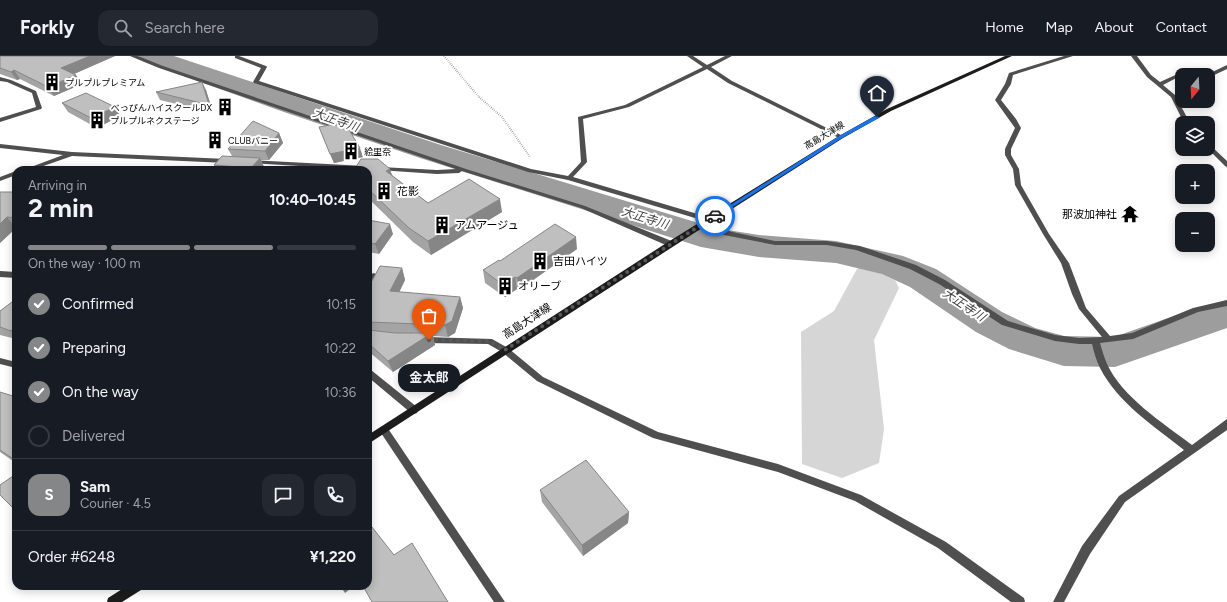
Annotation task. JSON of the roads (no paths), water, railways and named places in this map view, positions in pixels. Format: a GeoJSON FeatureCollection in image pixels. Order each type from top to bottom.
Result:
{"type":"FeatureCollection","features":[{"type":"Feature","properties":{"kind":"main road","name":"高島大津線"},"geometry":{"type":"LineString","coordinates":[[372,438],[505,350],[840,137],[889,110],[1009,56]]}},
{"type":"Feature","properties":{"kind":"main road"},"geometry":{"type":"LineString","coordinates":[[112,602],[131,590]]}},
{"type":"Feature","properties":{"kind":"street"},"geometry":{"type":"LineString","coordinates":[[133,56],[168,70],[464,170],[582,207],[671,244]]}},
{"type":"Feature","properties":{"kind":"street"},"geometry":{"type":"LineString","coordinates":[[690,56],[730,82],[840,137]]}},
{"type":"Feature","properties":{"kind":"street"},"geometry":{"type":"LineString","coordinates":[[569,178],[584,162],[580,118],[627,106],[729,56]]}},
{"type":"Feature","properties":{"kind":"street"},"geometry":{"type":"LineString","coordinates":[[1070,56],[1011,74],[1008,84],[998,100],[1001,107],[1018,128],[1008,149],[1008,155],[1016,170],[1018,185],[1046,234],[1065,263],[1083,309],[1108,339]]}},
{"type":"Feature","properties":{"kind":"street"},"geometry":{"type":"LineString","coordinates":[[1134,56],[1149,76],[1174,96],[1184,116]]}},
{"type":"Feature","properties":{"kind":"street"},"geometry":{"type":"LineString","coordinates":[[237,57],[264,67],[256,82],[530,171],[569,178],[705,223],[726,233],[776,243],[827,243],[857,248],[913,267],[942,282],[1005,323],[1055,338],[1096,343],[1108,339],[1133,336],[1196,310],[1227,303]]}},
{"type":"Feature","properties":{"kind":"street"},"geometry":{"type":"LineString","coordinates":[[1215,73],[1227,67]]}},
{"type":"Feature","properties":{"kind":"street"},"geometry":{"type":"LineString","coordinates":[[1159,85],[1175,77]]}},
{"type":"Feature","properties":{"kind":"street"},"geometry":{"type":"LineString","coordinates":[[0,79],[9,81],[34,92],[39,108],[0,120]]}},
{"type":"Feature","properties":{"kind":"street"},"geometry":{"type":"LineString","coordinates":[[0,146],[72,154],[231,161]]}},
{"type":"Feature","properties":{"kind":"street"},"geometry":{"type":"LineString","coordinates":[[38,166],[72,154]]}},
{"type":"Feature","properties":{"kind":"street"},"geometry":{"type":"LineString","coordinates":[[1216,155],[1227,157]]}},
{"type":"Feature","properties":{"kind":"street"},"geometry":{"type":"LineString","coordinates":[[1216,155],[1227,166]]}},
{"type":"Feature","properties":{"kind":"street"},"geometry":{"type":"LineString","coordinates":[[247,162],[323,166]]}},
{"type":"Feature","properties":{"kind":"street"},"geometry":{"type":"LineString","coordinates":[[372,169],[437,172],[464,170]]}},
{"type":"Feature","properties":{"kind":"street"},"geometry":{"type":"LineString","coordinates":[[0,179],[12,175]]}},
{"type":"Feature","properties":{"kind":"street"},"geometry":{"type":"LineString","coordinates":[[0,274],[12,274]]}},
{"type":"Feature","properties":{"kind":"street"},"geometry":{"type":"LineString","coordinates":[[414,340],[489,341],[505,350],[540,378],[656,434],[778,468],[858,498],[942,545],[1020,602]]}},
{"type":"Feature","properties":{"kind":"street"},"geometry":{"type":"LineString","coordinates":[[1096,343],[1102,363],[1113,382],[1130,400],[1191,450]]}},
{"type":"Feature","properties":{"kind":"street"},"geometry":{"type":"LineString","coordinates":[[0,361],[12,364]]}},
{"type":"Feature","properties":{"kind":"street"},"geometry":{"type":"LineString","coordinates":[[372,375],[414,410]]}},
{"type":"Feature","properties":{"kind":"street"},"geometry":{"type":"LineString","coordinates":[[1058,602],[1086,550],[1122,499],[1227,423]]}},
{"type":"Feature","properties":{"kind":"street"},"geometry":{"type":"LineString","coordinates":[[384,430],[500,602]]}},
{"type":"Feature","properties":{"kind":"waterway","name":"大正寺川"},"geometry":{"type":"LineString","coordinates":[[151,56],[430,152],[713,239],[759,246],[836,252],[891,264],[923,278],[989,322],[1023,339],[1064,351],[1115,352],[1198,322],[1227,314]]}},
{"type":"Feature","properties":{"kind":"place","name":"プルプルプレミアム"},"geometry":{"type":"Point","coordinates":[52,82]}},
{"type":"Feature","properties":{"kind":"place","name":"べっぴんハイスクールDX"},"geometry":{"type":"Point","coordinates":[225,107]}},
{"type":"Feature","properties":{"kind":"place","name":"プルプルネクステージ"},"geometry":{"type":"Point","coordinates":[97,120]}},
{"type":"Feature","properties":{"kind":"place","name":"CLUBバニー"},"geometry":{"type":"Point","coordinates":[215,140]}},
{"type":"Feature","properties":{"kind":"place","name":"絵里奈"},"geometry":{"type":"Point","coordinates":[351,151]}},
{"type":"Feature","properties":{"kind":"place","name":"花影"},"geometry":{"type":"Point","coordinates":[384,191]}},
{"type":"Feature","properties":{"kind":"place","name":"那波加神社"},"geometry":{"type":"Point","coordinates":[1130,214]}},
{"type":"Feature","properties":{"kind":"place","name":"アムアージュ"},"geometry":{"type":"Point","coordinates":[442,225]}},
{"type":"Feature","properties":{"kind":"place","name":"吉田ハイツ"},"geometry":{"type":"Point","coordinates":[540,261]}},
{"type":"Feature","properties":{"kind":"place","name":"オリーブ"},"geometry":{"type":"Point","coordinates":[505,286]}},
{"type":"Feature","properties":{"kind":"place","name":"金太郎"},"geometry":{"type":"Point","coordinates":[429,340]}}]}
